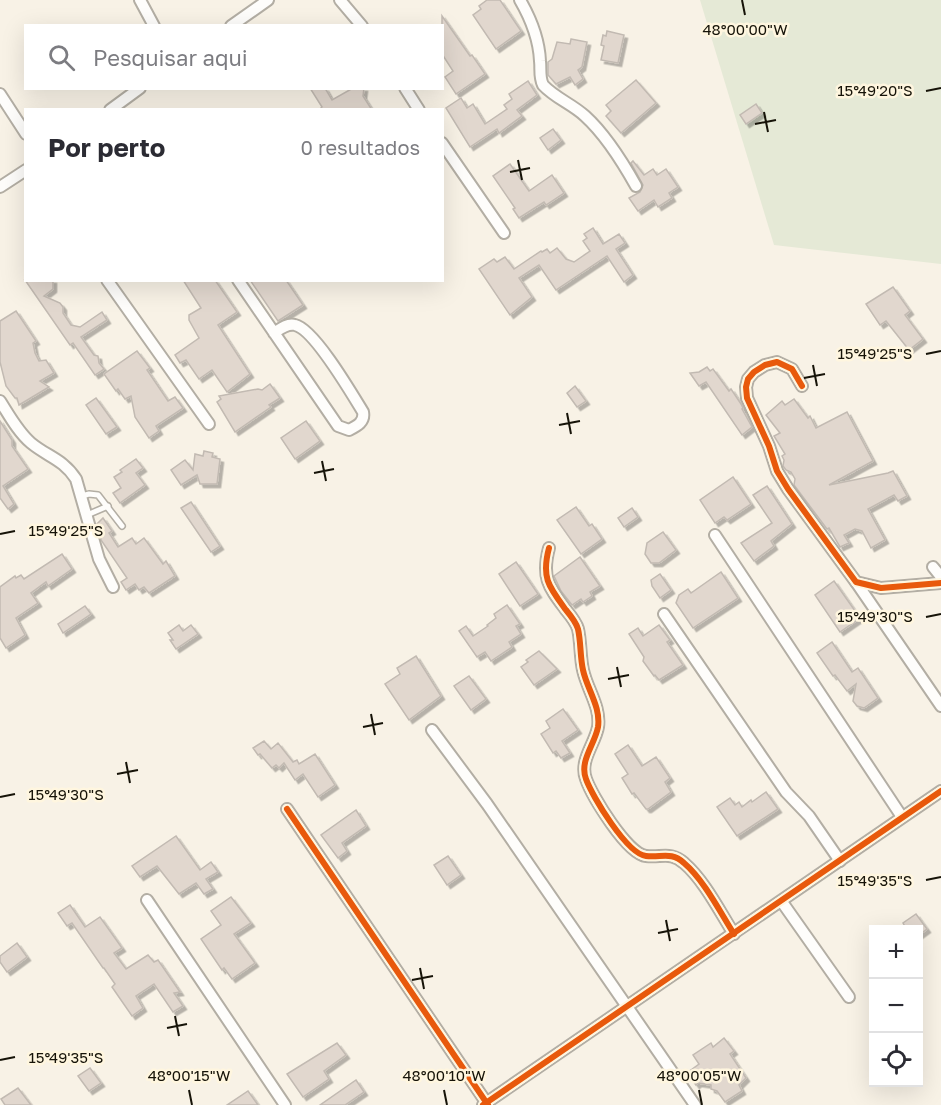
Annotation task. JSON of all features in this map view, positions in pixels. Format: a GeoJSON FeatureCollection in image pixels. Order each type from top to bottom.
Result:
{"type":"FeatureCollection","features":[{"type":"Feature","properties":{"kind":"street"},"geometry":{"type":"LineString","coordinates":[[140,0],[153,24]]}},
{"type":"Feature","properties":{"kind":"street"},"geometry":{"type":"LineString","coordinates":[[234,24],[268,0]]}},
{"type":"Feature","properties":{"kind":"street"},"geometry":{"type":"LineString","coordinates":[[340,0],[360,24]]}},
{"type":"Feature","properties":{"kind":"street"},"geometry":{"type":"LineString","coordinates":[[520,0],[536,38],[540,78],[543,85],[593,123],[613,149],[636,186]]}},
{"type":"Feature","properties":{"kind":"street"},"geometry":{"type":"LineString","coordinates":[[123,106],[138,90]]}},
{"type":"Feature","properties":{"kind":"street"},"geometry":{"type":"LineString","coordinates":[[406,90],[418,108]]}},
{"type":"Feature","properties":{"kind":"street"},"geometry":{"type":"LineString","coordinates":[[0,94],[24,131]]}},
{"type":"Feature","properties":{"kind":"street"},"geometry":{"type":"LineString","coordinates":[[444,146],[504,233]]}},
{"type":"Feature","properties":{"kind":"street"},"geometry":{"type":"LineString","coordinates":[[0,187],[24,173]]}},
{"type":"Feature","properties":{"kind":"street"},"geometry":{"type":"LineString","coordinates":[[108,282],[209,424]]}},
{"type":"Feature","properties":{"kind":"street"},"geometry":{"type":"LineString","coordinates":[[239,282],[274,333],[338,426],[342,429],[357,426],[363,420],[363,412],[312,337],[299,326],[292,324],[274,333]]}},
{"type":"Feature","properties":{"kind":"street"},"geometry":{"type":"LineString","coordinates":[[802,386],[792,369],[777,362],[765,365],[748,379],[747,398],[770,446],[777,471],[941,706]]}},
{"type":"Feature","properties":{"kind":"street"},"geometry":{"type":"LineString","coordinates":[[0,400],[14,424],[32,444],[70,469],[82,496],[99,559],[113,587]]}},
{"type":"Feature","properties":{"kind":"street"},"geometry":{"type":"LineString","coordinates":[[715,536],[902,817]]}},
{"type":"Feature","properties":{"kind":"street"},"geometry":{"type":"LineString","coordinates":[[549,548],[546,579],[578,628],[583,672],[599,720],[584,768],[591,791],[627,844],[636,853],[645,856],[667,854],[675,856],[684,863],[695,875],[734,934]]}},
{"type":"Feature","properties":{"kind":"street"},"geometry":{"type":"LineString","coordinates":[[933,567],[941,577]]}},
{"type":"Feature","properties":{"kind":"street"},"geometry":{"type":"LineString","coordinates":[[856,582],[881,588],[941,584]]}},
{"type":"Feature","properties":{"kind":"street"},"geometry":{"type":"LineString","coordinates":[[664,614],[786,792],[809,816],[840,861]]}},
{"type":"Feature","properties":{"kind":"street"},"geometry":{"type":"LineString","coordinates":[[432,730],[487,804],[695,1105]]}},
{"type":"Feature","properties":{"kind":"street"},"geometry":{"type":"LineString","coordinates":[[287,810],[486,1104],[941,791]]}},
{"type":"Feature","properties":{"kind":"street"},"geometry":{"type":"LineString","coordinates":[[147,900],[285,1105]]}},
{"type":"Feature","properties":{"kind":"street"},"geometry":{"type":"LineString","coordinates":[[782,902],[849,997]]}},
{"type":"Feature","properties":{"kind":"lane"},"geometry":{"type":"LineString","coordinates":[[82,496],[95,494],[108,506],[122,526]]}},
{"type":"Feature","properties":{"kind":"lane"},"geometry":{"type":"LineString","coordinates":[[86,515],[108,506]]}},
{"type":"Feature","properties":{"kind":"green space"},"geometry":{"type":"Polygon","coordinates":[[[700,0],[941,0],[941,264],[774,245],[700,0]]]}},
{"type":"Feature","properties":{"kind":"building"},"geometry":{"type":"Polygon","coordinates":[[[487,0],[500,0],[521,31],[496,49],[473,15],[487,0]]]}},
{"type":"Feature","properties":{"kind":"building"},"geometry":{"type":"Polygon","coordinates":[[[442,16],[485,74],[456,94],[445,77],[453,71],[444,57],[444,24],[442,24],[442,16]]]}},
{"type":"Feature","properties":{"kind":"building"},"geometry":{"type":"Polygon","coordinates":[[[607,31],[624,35],[618,63],[601,60],[604,46],[601,45],[603,35],[606,36],[607,31]]]}},
{"type":"Feature","properties":{"kind":"building"},"geometry":{"type":"Polygon","coordinates":[[[571,39],[587,42],[582,67],[578,70],[583,79],[575,85],[570,77],[556,84],[548,75],[548,62],[552,59],[557,42],[570,44],[571,39]]]}},
{"type":"Feature","properties":{"kind":"building"},"geometry":{"type":"Polygon","coordinates":[[[636,80],[656,103],[621,133],[606,116],[611,111],[606,105],[636,80]]]}},
{"type":"Feature","properties":{"kind":"building"},"geometry":{"type":"Polygon","coordinates":[[[528,81],[537,95],[517,110],[522,116],[499,133],[497,129],[470,147],[446,108],[461,98],[467,108],[473,104],[485,124],[507,109],[504,105],[512,99],[509,94],[528,81]]]}},
{"type":"Feature","properties":{"kind":"building"},"geometry":{"type":"Polygon","coordinates":[[[311,90],[326,90],[332,100],[350,90],[364,90],[363,96],[371,108],[321,108],[311,90]]]}},
{"type":"Feature","properties":{"kind":"building"},"geometry":{"type":"Polygon","coordinates":[[[756,104],[762,113],[746,124],[740,115],[756,104]]]}},
{"type":"Feature","properties":{"kind":"building"},"geometry":{"type":"Polygon","coordinates":[[[553,129],[561,140],[548,150],[540,138],[553,129]]]}},
{"type":"Feature","properties":{"kind":"building"},"geometry":{"type":"Polygon","coordinates":[[[633,161],[644,175],[653,169],[657,175],[666,169],[678,187],[669,193],[672,198],[658,207],[654,200],[638,211],[629,198],[640,192],[643,185],[631,163],[633,161]]]}},
{"type":"Feature","properties":{"kind":"building"},"geometry":{"type":"Polygon","coordinates":[[[510,164],[529,191],[552,175],[564,193],[546,205],[544,202],[519,218],[513,209],[515,208],[493,176],[510,164]]]}},
{"type":"Feature","properties":{"kind":"building"},"geometry":{"type":"Polygon","coordinates":[[[593,228],[603,244],[619,234],[625,243],[616,249],[633,275],[624,282],[607,256],[556,290],[539,265],[519,278],[532,297],[510,315],[479,269],[494,259],[497,262],[505,257],[514,269],[541,251],[547,249],[550,253],[557,248],[566,259],[574,262],[590,251],[583,241],[587,238],[584,234],[593,228]]]}},
{"type":"Feature","properties":{"kind":"building"},"geometry":{"type":"Polygon","coordinates":[[[26,282],[53,282],[53,289],[44,296],[60,303],[71,325],[80,327],[102,312],[107,320],[81,337],[94,355],[98,356],[99,363],[104,369],[95,375],[73,343],[70,345],[26,282]]]}},
{"type":"Feature","properties":{"kind":"building"},"geometry":{"type":"Polygon","coordinates":[[[184,282],[216,282],[237,312],[218,325],[250,374],[227,392],[212,370],[199,379],[186,360],[180,363],[175,355],[199,338],[189,320],[189,315],[201,308],[184,282]]]}},
{"type":"Feature","properties":{"kind":"building"},"geometry":{"type":"Polygon","coordinates":[[[251,282],[287,282],[303,305],[278,321],[251,282]]]}},
{"type":"Feature","properties":{"kind":"building"},"geometry":{"type":"Polygon","coordinates":[[[893,287],[910,311],[905,315],[923,339],[909,350],[886,321],[880,325],[866,304],[893,287]]]}},
{"type":"Feature","properties":{"kind":"building"},"geometry":{"type":"Polygon","coordinates":[[[16,311],[36,341],[33,343],[39,361],[46,360],[54,373],[40,381],[49,387],[19,405],[17,398],[6,386],[0,362],[0,321],[16,311]]]}},
{"type":"Feature","properties":{"kind":"building"},"geometry":{"type":"Polygon","coordinates":[[[137,351],[150,368],[147,370],[168,401],[175,397],[183,408],[156,426],[159,431],[149,438],[135,417],[131,396],[125,399],[104,374],[137,351]]]}},
{"type":"Feature","properties":{"kind":"building"},"geometry":{"type":"Polygon","coordinates":[[[707,367],[710,371],[713,369],[741,404],[752,427],[742,435],[706,382],[699,386],[690,373],[699,372],[707,367]]]}},
{"type":"Feature","properties":{"kind":"building"},"geometry":{"type":"Polygon","coordinates":[[[270,384],[280,398],[235,432],[217,402],[221,399],[219,396],[262,390],[270,384]]]}},
{"type":"Feature","properties":{"kind":"building"},"geometry":{"type":"Polygon","coordinates":[[[575,386],[586,401],[577,407],[567,393],[575,386]]]}},
{"type":"Feature","properties":{"kind":"building"},"geometry":{"type":"Polygon","coordinates":[[[96,398],[117,427],[106,434],[86,405],[96,398]]]}},
{"type":"Feature","properties":{"kind":"building"},"geometry":{"type":"Polygon","coordinates":[[[794,399],[808,418],[810,416],[816,428],[847,412],[873,461],[829,485],[893,471],[907,496],[898,501],[894,495],[868,509],[885,540],[871,548],[862,531],[855,529],[844,535],[849,543],[840,547],[829,528],[827,529],[794,485],[795,479],[791,472],[783,466],[782,456],[785,454],[774,436],[780,433],[766,415],[782,401],[785,405],[794,399]]]}},
{"type":"Feature","properties":{"kind":"building"},"geometry":{"type":"Polygon","coordinates":[[[0,421],[12,440],[12,446],[28,469],[3,486],[14,504],[8,509],[0,498],[0,421]]]}},
{"type":"Feature","properties":{"kind":"building"},"geometry":{"type":"Polygon","coordinates":[[[306,421],[320,441],[295,459],[281,438],[306,421]]]}},
{"type":"Feature","properties":{"kind":"building"},"geometry":{"type":"Polygon","coordinates":[[[204,451],[213,453],[212,457],[220,459],[217,484],[200,484],[197,475],[181,485],[171,470],[185,460],[193,470],[195,454],[203,456],[204,451]]]}},
{"type":"Feature","properties":{"kind":"building"},"geometry":{"type":"Polygon","coordinates":[[[136,459],[143,468],[136,473],[145,485],[120,503],[113,493],[121,488],[114,477],[136,459]]]}},
{"type":"Feature","properties":{"kind":"building"},"geometry":{"type":"Polygon","coordinates":[[[733,477],[751,504],[727,520],[724,517],[715,523],[700,500],[733,477]]]}},
{"type":"Feature","properties":{"kind":"building"},"geometry":{"type":"Polygon","coordinates":[[[767,486],[792,524],[771,541],[774,546],[754,561],[741,543],[772,523],[753,495],[767,486]]]}},
{"type":"Feature","properties":{"kind":"building"},"geometry":{"type":"Polygon","coordinates":[[[191,502],[220,546],[211,552],[181,508],[191,502]]]}},
{"type":"Feature","properties":{"kind":"building"},"geometry":{"type":"Polygon","coordinates":[[[576,507],[589,526],[592,524],[602,539],[581,554],[557,520],[576,507]]]}},
{"type":"Feature","properties":{"kind":"building"},"geometry":{"type":"Polygon","coordinates":[[[632,508],[638,517],[624,527],[618,518],[632,508]]]}},
{"type":"Feature","properties":{"kind":"building"},"geometry":{"type":"Polygon","coordinates":[[[103,518],[112,531],[109,533],[118,547],[132,538],[136,544],[144,538],[163,564],[166,561],[175,576],[149,593],[144,587],[139,590],[135,584],[126,590],[121,582],[127,578],[101,540],[97,524],[103,518]]]}},
{"type":"Feature","properties":{"kind":"building"},"geometry":{"type":"Polygon","coordinates":[[[663,532],[676,550],[659,563],[651,563],[645,554],[647,543],[663,532]]]}},
{"type":"Feature","properties":{"kind":"building"},"geometry":{"type":"Polygon","coordinates":[[[62,554],[72,569],[48,586],[46,582],[31,593],[38,603],[16,618],[25,635],[6,648],[0,638],[0,587],[15,576],[16,578],[21,575],[24,579],[62,554]]]}},
{"type":"Feature","properties":{"kind":"building"},"geometry":{"type":"Polygon","coordinates":[[[580,557],[600,586],[590,592],[592,596],[572,605],[561,591],[554,576],[580,557]]]}},
{"type":"Feature","properties":{"kind":"building"},"geometry":{"type":"Polygon","coordinates":[[[516,562],[538,594],[520,606],[499,574],[516,562]]]}},
{"type":"Feature","properties":{"kind":"building"},"geometry":{"type":"Polygon","coordinates":[[[721,572],[738,598],[693,628],[676,603],[679,595],[688,589],[691,593],[721,572]]]}},
{"type":"Feature","properties":{"kind":"building"},"geometry":{"type":"Polygon","coordinates":[[[660,574],[671,590],[660,598],[651,580],[660,574]]]}},
{"type":"Feature","properties":{"kind":"building"},"geometry":{"type":"Polygon","coordinates":[[[834,581],[860,618],[840,632],[815,595],[834,581]]]}},
{"type":"Feature","properties":{"kind":"building"},"geometry":{"type":"Polygon","coordinates":[[[507,605],[520,624],[516,626],[521,634],[509,642],[512,647],[491,661],[485,652],[477,657],[459,631],[466,626],[473,636],[488,626],[496,618],[494,614],[507,605]]]}},
{"type":"Feature","properties":{"kind":"building"},"geometry":{"type":"Polygon","coordinates":[[[85,606],[91,614],[63,633],[58,624],[85,606]]]}},
{"type":"Feature","properties":{"kind":"building"},"geometry":{"type":"Polygon","coordinates":[[[179,625],[183,631],[191,625],[198,634],[176,649],[168,633],[179,625]]]}},
{"type":"Feature","properties":{"kind":"building"},"geometry":{"type":"Polygon","coordinates":[[[659,625],[670,640],[667,642],[683,665],[659,680],[643,661],[644,657],[629,634],[638,628],[643,636],[659,625]]]}},
{"type":"Feature","properties":{"kind":"building"},"geometry":{"type":"Polygon","coordinates":[[[832,642],[852,672],[858,668],[878,698],[864,708],[857,706],[853,701],[856,684],[847,691],[817,653],[832,642]]]}},
{"type":"Feature","properties":{"kind":"building"},"geometry":{"type":"Polygon","coordinates":[[[539,651],[557,669],[534,685],[521,667],[528,662],[526,660],[539,651]]]}},
{"type":"Feature","properties":{"kind":"building"},"geometry":{"type":"Polygon","coordinates":[[[416,656],[441,696],[409,720],[385,684],[400,674],[397,668],[416,656]]]}},
{"type":"Feature","properties":{"kind":"building"},"geometry":{"type":"Polygon","coordinates":[[[469,676],[486,699],[471,710],[454,686],[469,676]]]}},
{"type":"Feature","properties":{"kind":"building"},"geometry":{"type":"Polygon","coordinates":[[[563,709],[578,730],[562,741],[570,753],[561,758],[556,751],[553,753],[541,734],[550,728],[546,721],[563,709]]]}},
{"type":"Feature","properties":{"kind":"building"},"geometry":{"type":"Polygon","coordinates":[[[264,741],[271,749],[278,743],[293,762],[297,760],[299,764],[315,754],[335,785],[318,797],[303,774],[295,780],[284,763],[279,768],[276,765],[272,768],[260,754],[258,755],[253,748],[264,741]]]}},
{"type":"Feature","properties":{"kind":"building"},"geometry":{"type":"Polygon","coordinates":[[[628,745],[642,766],[656,757],[670,778],[665,782],[671,792],[648,809],[634,793],[632,794],[622,778],[628,774],[615,754],[628,745]]]}},
{"type":"Feature","properties":{"kind":"building"},"geometry":{"type":"Polygon","coordinates":[[[766,792],[778,809],[737,836],[717,807],[730,798],[735,805],[739,802],[742,807],[766,792]]]}},
{"type":"Feature","properties":{"kind":"building"},"geometry":{"type":"Polygon","coordinates":[[[356,810],[366,826],[342,843],[347,851],[338,858],[321,835],[356,810]]]}},
{"type":"Feature","properties":{"kind":"building"},"geometry":{"type":"Polygon","coordinates":[[[176,836],[200,870],[211,862],[218,872],[206,879],[213,889],[204,894],[196,883],[179,894],[157,866],[140,877],[132,866],[176,836]]]}},
{"type":"Feature","properties":{"kind":"building"},"geometry":{"type":"Polygon","coordinates":[[[448,856],[461,875],[447,885],[434,865],[448,856]]]}},
{"type":"Feature","properties":{"kind":"building"},"geometry":{"type":"Polygon","coordinates":[[[231,897],[251,923],[234,934],[255,963],[232,979],[224,968],[222,970],[201,939],[221,925],[211,911],[231,897]]]}},
{"type":"Feature","properties":{"kind":"building"},"geometry":{"type":"Polygon","coordinates":[[[70,905],[85,927],[100,917],[122,948],[114,953],[126,969],[148,955],[154,962],[158,960],[180,992],[174,993],[183,1006],[173,1012],[154,984],[136,996],[143,1008],[132,1016],[112,987],[115,984],[72,923],[67,926],[58,913],[70,905]]]}},
{"type":"Feature","properties":{"kind":"building"},"geometry":{"type":"Polygon","coordinates":[[[916,914],[927,929],[923,932],[923,925],[904,925],[903,923],[916,914]]]}},
{"type":"Feature","properties":{"kind":"building"},"geometry":{"type":"Polygon","coordinates":[[[17,943],[27,957],[7,972],[0,962],[0,956],[17,943]]]}},
{"type":"Feature","properties":{"kind":"building"},"geometry":{"type":"Polygon","coordinates":[[[724,1038],[734,1051],[730,1054],[746,1078],[739,1085],[742,1091],[725,1102],[717,1091],[711,1089],[711,1085],[698,1083],[696,1085],[687,1073],[699,1064],[693,1055],[711,1043],[713,1047],[724,1038]]]}},
{"type":"Feature","properties":{"kind":"building"},"geometry":{"type":"Polygon","coordinates":[[[337,1043],[346,1055],[324,1071],[329,1079],[303,1097],[287,1074],[337,1043]]]}},
{"type":"Feature","properties":{"kind":"building"},"geometry":{"type":"Polygon","coordinates":[[[90,1068],[101,1083],[89,1091],[78,1076],[90,1068]]]}},
{"type":"Feature","properties":{"kind":"building"},"geometry":{"type":"Polygon","coordinates":[[[356,1080],[364,1092],[345,1105],[320,1105],[356,1080]]]}},
{"type":"Feature","properties":{"kind":"building"},"geometry":{"type":"Polygon","coordinates":[[[18,1088],[31,1105],[5,1105],[1,1099],[18,1088]]]}},
{"type":"Feature","properties":{"kind":"building"},"geometry":{"type":"Polygon","coordinates":[[[248,1091],[258,1105],[227,1105],[248,1091]]]}},
{"type":"Feature","properties":{"kind":"cycle path"},"geometry":{"type":"LineString","coordinates":[[802,386],[792,369],[777,362],[765,365],[754,372],[748,379],[746,387],[747,398],[769,446],[777,471],[788,489],[856,582],[881,588],[941,583]]}},
{"type":"Feature","properties":{"kind":"cycle path"},"geometry":{"type":"LineString","coordinates":[[549,548],[546,567],[548,582],[577,626],[583,670],[596,705],[598,727],[584,766],[586,779],[611,823],[629,846],[646,856],[675,857],[684,863],[705,887],[734,934]]}},
{"type":"Feature","properties":{"kind":"cycle path"},"geometry":{"type":"LineString","coordinates":[[483,1105],[941,791]]}},
{"type":"Feature","properties":{"kind":"cycle path"},"geometry":{"type":"LineString","coordinates":[[287,809],[488,1105]]}}]}
